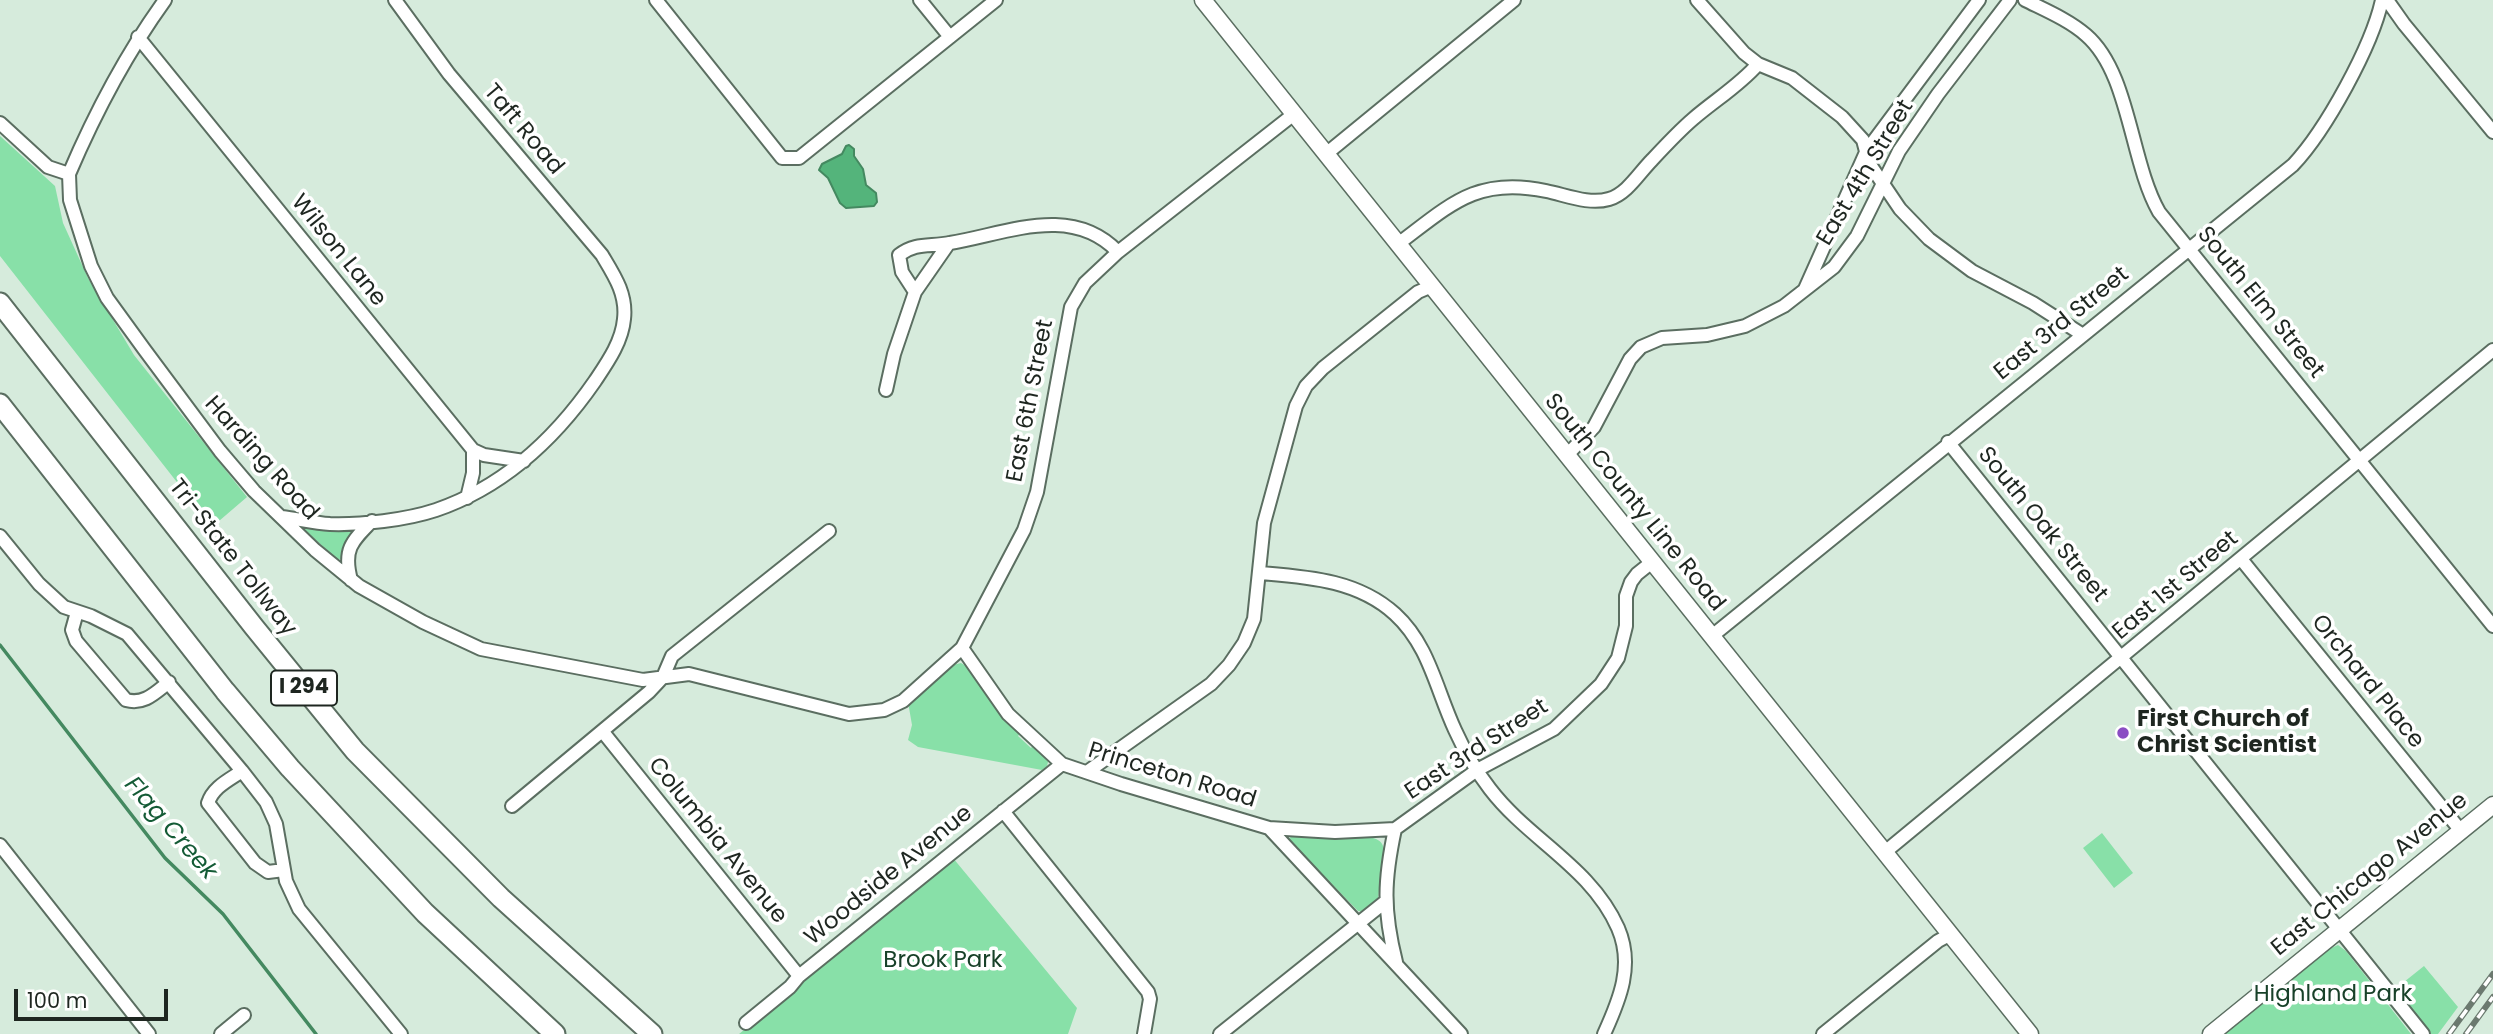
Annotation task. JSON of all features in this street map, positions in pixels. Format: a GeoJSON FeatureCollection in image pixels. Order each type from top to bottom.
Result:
{"type":"FeatureCollection","features":[{"type":"Feature","properties":{"kind":"highway","name":"Tri-State Tollway"},"geometry":{"type":"LineString","coordinates":[[0,303],[254,627],[355,751],[501,898],[652,1034]]}},
{"type":"Feature","properties":{"kind":"highway","name":"I 294"},"geometry":{"type":"LineString","coordinates":[[0,404],[225,691],[290,768],[425,913],[555,1034]]}},
{"type":"Feature","properties":{"kind":"main road","name":"South County Line Road"},"geometry":{"type":"LineString","coordinates":[[1203,0],[2031,1034]]}},
{"type":"Feature","properties":{"kind":"main road","name":"East Chicago Avenue"},"geometry":{"type":"LineString","coordinates":[[2211,1034],[2493,805]]}},
{"type":"Feature","properties":{"kind":"street"},"geometry":{"type":"LineString","coordinates":[[0,123],[48,167],[69,174],[86,132],[138,37],[165,0]]}},
{"type":"Feature","properties":{"kind":"street","name":"Taft Road"},"geometry":{"type":"LineString","coordinates":[[395,0],[449,74],[602,255],[621,286],[624,319],[613,354],[575,410],[547,441],[524,461]]}},
{"type":"Feature","properties":{"kind":"street"},"geometry":{"type":"LineString","coordinates":[[656,0],[782,158],[799,158],[996,0]]}},
{"type":"Feature","properties":{"kind":"street"},"geometry":{"type":"LineString","coordinates":[[920,0],[950,37]]}},
{"type":"Feature","properties":{"kind":"street"},"geometry":{"type":"LineString","coordinates":[[1326,153],[1514,0]]}},
{"type":"Feature","properties":{"kind":"street"},"geometry":{"type":"LineString","coordinates":[[1697,0],[1744,53],[1758,64],[1793,78],[1856,131],[1867,150],[1869,163],[1900,209],[1950,255],[1972,271],[2033,303],[2083,335]]}},
{"type":"Feature","properties":{"kind":"street","name":"East 4th Street"},"geometry":{"type":"LineString","coordinates":[[1802,294],[1867,150],[1979,0]]}},
{"type":"Feature","properties":{"kind":"street","name":"East 4th Street"},"geometry":{"type":"LineString","coordinates":[[1567,455],[1594,427],[1630,359],[1641,347],[1662,338],[1707,335],[1745,326],[1802,294],[1834,267],[1846,252],[1899,151],[1938,94],[2010,0]]}},
{"type":"Feature","properties":{"kind":"street","name":"South Elm Street"},"geometry":{"type":"LineString","coordinates":[[2025,0],[2087,35],[2101,53],[2125,108],[2143,180],[2167,223],[2493,626]]}},
{"type":"Feature","properties":{"kind":"street","name":"East 3rd Street"},"geometry":{"type":"LineString","coordinates":[[1712,636],[2301,157],[2343,89],[2376,25],[2382,0]]}},
{"type":"Feature","properties":{"kind":"street"},"geometry":{"type":"LineString","coordinates":[[2387,0],[2493,132]]}},
{"type":"Feature","properties":{"kind":"street","name":"Wilson Lane"},"geometry":{"type":"LineString","coordinates":[[138,37],[473,450]]}},
{"type":"Feature","properties":{"kind":"street"},"geometry":{"type":"LineString","coordinates":[[1398,244],[1454,202],[1468,195],[1495,188],[1507,186],[1544,190],[1598,201],[1619,195],[1692,120],[1758,64]]}},
{"type":"Feature","properties":{"kind":"street","name":"East 6th Street"},"geometry":{"type":"LineString","coordinates":[[663,677],[689,674],[849,714],[884,710],[903,701],[962,648],[1024,530],[1032,504],[1071,307],[1085,283],[1118,252],[1294,114]]}},
{"type":"Feature","properties":{"kind":"street","name":"Harding Road"},"geometry":{"type":"LineString","coordinates":[[69,174],[70,200],[78,232],[107,298],[220,451],[254,491],[315,551],[351,580],[423,622],[481,649],[643,680],[663,677]]}},
{"type":"Feature","properties":{"kind":"street"},"geometry":{"type":"LineString","coordinates":[[915,292],[902,272],[899,255],[911,247],[949,243],[1034,225],[1055,225],[1091,232],[1106,239],[1118,252]]}},
{"type":"Feature","properties":{"kind":"street"},"geometry":{"type":"LineString","coordinates":[[886,390],[894,354],[915,292],[949,243]]}},
{"type":"Feature","properties":{"kind":"street"},"geometry":{"type":"LineString","coordinates":[[1087,772],[1211,684],[1229,665],[1244,643],[1254,619],[1261,573],[1264,523],[1296,406],[1306,386],[1323,368],[1418,292],[1432,286]]}},
{"type":"Feature","properties":{"kind":"street","name":"East 1st Street"},"geometry":{"type":"LineString","coordinates":[[1885,852],[2493,351]]}},
{"type":"Feature","properties":{"kind":"street","name":"South Oak Street"},"geometry":{"type":"LineString","coordinates":[[1948,442],[2423,1034]]}},
{"type":"Feature","properties":{"kind":"street"},"geometry":{"type":"LineString","coordinates":[[467,498],[473,474],[473,450],[484,455],[524,461]]}},
{"type":"Feature","properties":{"kind":"street"},"geometry":{"type":"LineString","coordinates":[[282,517],[330,524],[372,521],[433,511],[467,498],[524,461]]}},
{"type":"Feature","properties":{"kind":"street"},"geometry":{"type":"LineString","coordinates":[[351,580],[346,555],[350,546],[372,521]]}},
{"type":"Feature","properties":{"kind":"street"},"geometry":{"type":"LineString","coordinates":[[512,806],[603,732],[663,677],[672,656],[829,531]]}},
{"type":"Feature","properties":{"kind":"street"},"geometry":{"type":"LineString","coordinates":[[0,536],[39,584],[64,607],[91,616],[127,634],[242,771],[266,802],[276,824],[286,881],[299,909],[401,1034]]}},
{"type":"Feature","properties":{"kind":"street","name":"Orchard Place"},"geometry":{"type":"LineString","coordinates":[[2241,559],[2461,831]]}},
{"type":"Feature","properties":{"kind":"street","name":"East 3rd Street"},"geometry":{"type":"LineString","coordinates":[[1269,828],[1335,832],[1395,828],[1477,770],[1554,729],[1601,684],[1618,658],[1626,626],[1626,596],[1631,582],[1653,562]]}},
{"type":"Feature","properties":{"kind":"street"},"geometry":{"type":"LineString","coordinates":[[1261,573],[1311,577],[1358,590],[1395,614],[1424,650],[1455,730],[1477,770],[1506,808],[1590,884],[1619,929],[1626,958],[1626,977],[1604,1034]]}},
{"type":"Feature","properties":{"kind":"street"},"geometry":{"type":"LineString","coordinates":[[76,612],[72,630],[76,641],[126,700],[136,703],[146,699],[169,682]]}},
{"type":"Feature","properties":{"kind":"street","name":"Princeton Road"},"geometry":{"type":"LineString","coordinates":[[962,648],[1008,714],[1062,764],[1269,828],[1461,1034]]}},
{"type":"Feature","properties":{"kind":"street","name":"Columbia Avenue"},"geometry":{"type":"LineString","coordinates":[[603,732],[799,975]]}},
{"type":"Feature","properties":{"kind":"street","name":"Woodside Avenue"},"geometry":{"type":"LineString","coordinates":[[746,1023],[790,987],[799,975],[1062,764]]}},
{"type":"Feature","properties":{"kind":"street"},"geometry":{"type":"LineString","coordinates":[[242,771],[221,785],[211,795],[208,803],[255,863],[268,872],[284,870]]}},
{"type":"Feature","properties":{"kind":"street"},"geometry":{"type":"LineString","coordinates":[[1003,811],[1148,992],[1150,999],[1144,1034]]}},
{"type":"Feature","properties":{"kind":"street","name":"East 3rd Street"},"geometry":{"type":"LineString","coordinates":[[1395,828],[1387,871],[1385,902],[1387,928],[1396,962]]}},
{"type":"Feature","properties":{"kind":"street"},"geometry":{"type":"LineString","coordinates":[[0,845],[149,1034]]}},
{"type":"Feature","properties":{"kind":"street"},"geometry":{"type":"LineString","coordinates":[[1220,1034],[1385,902]]}},
{"type":"Feature","properties":{"kind":"street"},"geometry":{"type":"LineString","coordinates":[[1823,1034],[1938,941],[1951,934]]}},
{"type":"Feature","properties":{"kind":"street"},"geometry":{"type":"LineString","coordinates":[[221,1034],[244,1015]]}},
{"type":"Feature","properties":{"kind":"green space"},"geometry":{"type":"Polygon","coordinates":[[[0,136],[55,186],[63,223],[88,278],[134,355],[247,497],[212,527],[0,256],[0,136]]]}},
{"type":"Feature","properties":{"kind":"green space"},"geometry":{"type":"Polygon","coordinates":[[[298,524],[353,529],[341,559],[338,560],[298,524]]]}},
{"type":"Feature","properties":{"kind":"green space"},"geometry":{"type":"Polygon","coordinates":[[[961,663],[969,668],[1022,731],[1018,736],[1031,748],[1035,743],[1049,758],[1047,766],[1042,770],[918,747],[908,740],[912,725],[908,702],[949,666],[961,663]]]}},
{"type":"Feature","properties":{"kind":"green space"},"geometry":{"type":"Polygon","coordinates":[[[2102,833],[2133,873],[2114,888],[2083,848],[2102,833]]]}},
{"type":"Feature","properties":{"kind":"green space"},"geometry":{"type":"Polygon","coordinates":[[[1366,837],[1379,840],[1384,852],[1378,899],[1364,912],[1358,911],[1288,839],[1366,837]]]}},
{"type":"Feature","properties":{"kind":"green space","name":"Brook Park"},"geometry":{"type":"Polygon","coordinates":[[[953,858],[1077,1008],[1068,1034],[739,1034],[953,858]]]}},
{"type":"Feature","properties":{"kind":"green space","name":"Highland Park"},"geometry":{"type":"Polygon","coordinates":[[[2338,945],[2346,951],[2411,1034],[2223,1034],[2329,949],[2338,945]]]}},
{"type":"Feature","properties":{"kind":"green space"},"geometry":{"type":"Polygon","coordinates":[[[2424,966],[2458,1007],[2438,1034],[2430,1034],[2394,990],[2424,966]]]}},
{"type":"Feature","properties":{"kind":"shaded area"},"geometry":{"type":"Polygon","coordinates":[[[849,145],[854,149],[854,156],[863,169],[866,185],[876,193],[877,202],[874,206],[846,208],[840,203],[828,178],[819,170],[822,164],[842,154],[849,145]]]}},
{"type":"Feature","properties":{"kind":"waterway","name":"Flag Creek"},"geometry":{"type":"LineString","coordinates":[[0,645],[165,858],[223,914],[316,1034]]}},
{"type":"Feature","properties":{"kind":"railway"},"geometry":{"type":"LineString","coordinates":[[2449,1034],[2493,974]]}},
{"type":"Feature","properties":{"kind":"railway"},"geometry":{"type":"LineString","coordinates":[[2466,1034],[2493,997]]}},
{"type":"Feature","properties":{"kind":"place","name":"First Church of Christ Scientist"},"geometry":{"type":"Point","coordinates":[2123,733]}}]}
